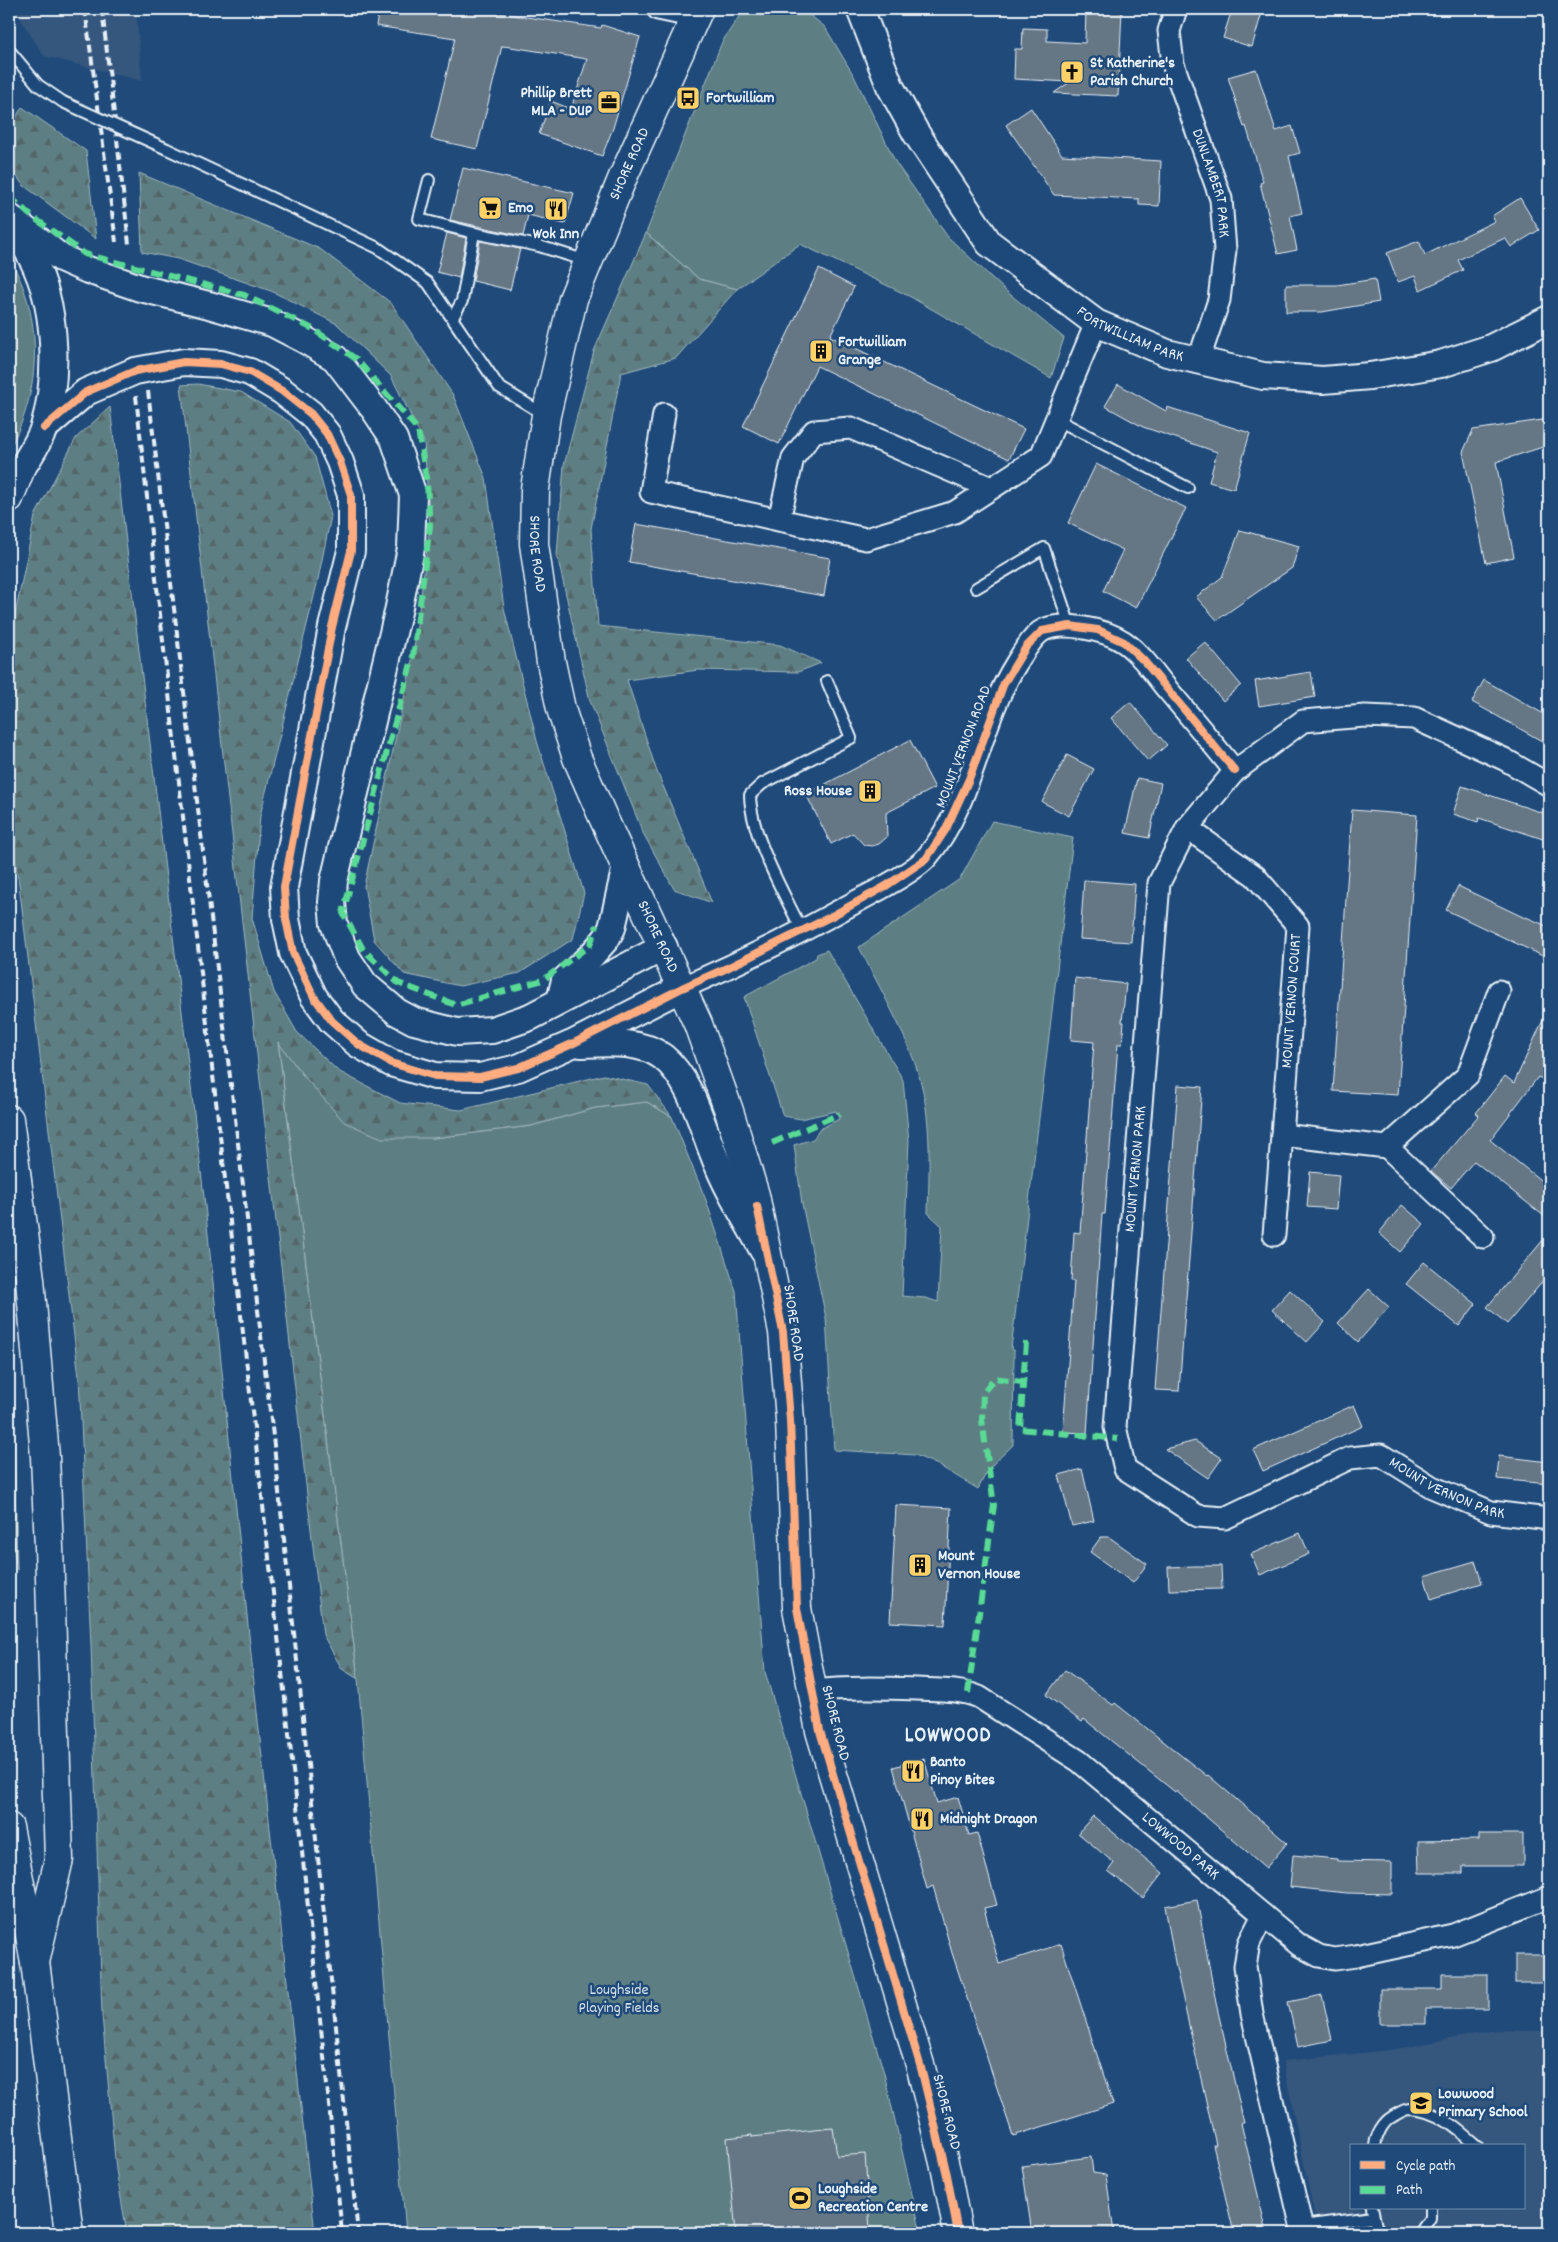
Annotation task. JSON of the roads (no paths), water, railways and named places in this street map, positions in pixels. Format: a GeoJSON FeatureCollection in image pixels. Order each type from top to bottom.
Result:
{"type":"FeatureCollection","features":[{"type":"Feature","properties":{"kind":"main road","name":"SHORE ROAD"},"geometry":{"type":"LineString","coordinates":[[697,13],[588,261],[574,299],[546,415],[535,489],[534,544],[551,662],[560,709],[577,758],[698,1024],[729,1111],[755,1195],[783,1332],[790,1420],[797,1608],[812,1691],[820,1731],[921,2068],[947,2175],[958,2233]]}},
{"type":"Feature","properties":{"kind":"main road"},"geometry":{"type":"LineString","coordinates":[[9,1120],[30,1279],[46,1457],[59,1859],[35,1962]]}},
{"type":"Feature","properties":{"kind":"main road"},"geometry":{"type":"LineString","coordinates":[[9,1827],[35,1962],[70,2233]]}},
{"type":"Feature","properties":{"kind":"street"},"geometry":{"type":"LineString","coordinates":[[658,9],[697,13]]}},
{"type":"Feature","properties":{"kind":"street","name":"FORTWILLIAM PARK"},"geometry":{"type":"LineString","coordinates":[[860,9],[890,86],[916,133],[989,243],[1096,323],[1167,353],[1263,376],[1323,380],[1370,376],[1441,364],[1491,348],[1549,319]]}},
{"type":"Feature","properties":{"kind":"street","name":"DUNLAMBERT PARK"},"geometry":{"type":"LineString","coordinates":[[1176,9],[1169,31],[1173,64],[1221,199],[1225,250],[1219,300],[1199,360]]}},
{"type":"Feature","properties":{"kind":"street"},"geometry":{"type":"LineString","coordinates":[[9,218],[37,269],[49,306],[53,355],[51,387],[44,428],[12,486]]}},
{"type":"Feature","properties":{"kind":"street"},"geometry":{"type":"LineString","coordinates":[[9,218],[61,258],[88,270],[140,288],[272,322],[305,340],[335,358],[394,438],[413,495],[411,548],[398,612],[334,881],[332,902],[334,924],[347,958],[365,985],[397,1012],[414,1021],[457,1032],[492,1030],[530,1017],[664,947]]}},
{"type":"Feature","properties":{"kind":"street"},"geometry":{"type":"LineString","coordinates":[[664,414],[650,492],[866,539],[955,512],[1041,456],[1096,323]]}},
{"type":"Feature","properties":{"kind":"street"},"geometry":{"type":"LineString","coordinates":[[44,428],[86,392],[135,371],[184,362],[221,364],[250,372],[282,391],[311,414],[327,434],[340,462],[351,495],[351,552],[332,626],[284,887],[286,919],[293,953],[300,972],[314,997],[332,1022],[358,1044],[391,1062],[435,1076],[480,1077],[518,1068],[572,1044],[682,988]]}},
{"type":"Feature","properties":{"kind":"street"},"geometry":{"type":"LineString","coordinates":[[779,520],[792,458],[814,431],[850,428],[991,488]]}},
{"type":"Feature","properties":{"kind":"street","name":"MOUNT VERNON ROAD"},"geometry":{"type":"LineString","coordinates":[[682,988],[802,931],[886,886],[926,859],[946,829],[969,779],[1008,676],[1026,648],[1042,631],[1070,626],[1098,630],[1124,642],[1144,661],[1235,771]]}},
{"type":"Feature","properties":{"kind":"street","name":"MOUNT VERNON PARK"},"geometry":{"type":"LineString","coordinates":[[1549,785],[1504,759],[1414,718],[1375,716],[1303,721],[1235,771],[1187,828],[1159,883],[1116,1427],[1125,1469],[1198,1516],[1225,1518],[1350,1458],[1381,1455],[1432,1486],[1491,1512],[1549,1519]]}},
{"type":"Feature","properties":{"kind":"street","name":"MOUNT VERNON COURT"},"geometry":{"type":"LineString","coordinates":[[1187,828],[1255,876],[1298,926],[1274,1234]]}},
{"type":"Feature","properties":{"kind":"street"},"geometry":{"type":"LineString","coordinates":[[560,1001],[565,980],[591,956],[606,939],[612,928],[626,866]]}},
{"type":"Feature","properties":{"kind":"street"},"geometry":{"type":"LineString","coordinates":[[1387,1147],[1468,1075],[1499,991]]}},
{"type":"Feature","properties":{"kind":"street"},"geometry":{"type":"LineString","coordinates":[[572,1044],[610,1043],[637,1046],[662,1056],[682,1079],[700,1118],[718,1166],[771,1267]]}},
{"type":"Feature","properties":{"kind":"street"},"geometry":{"type":"LineString","coordinates":[[1282,1135],[1387,1147],[1482,1237]]}},
{"type":"Feature","properties":{"kind":"street","name":"LOWWOOD PARK"},"geometry":{"type":"LineString","coordinates":[[812,1691],[847,1688],[900,1688],[952,1691],[968,1693],[978,1697],[1079,1761],[1299,1945],[1319,1956],[1335,1959],[1452,1936],[1549,1897]]}},
{"type":"Feature","properties":{"kind":"street"},"geometry":{"type":"LineString","coordinates":[[1263,1915],[1249,1943],[1245,1966],[1252,2014],[1302,2230]]}},
{"type":"Feature","properties":{"kind":"lane"},"geometry":{"type":"LineString","coordinates":[[9,50],[38,85],[62,102],[378,248],[428,283],[499,387],[546,415]]}},
{"type":"Feature","properties":{"kind":"lane"},"geometry":{"type":"LineString","coordinates":[[429,180],[419,219],[474,233],[539,246],[588,261]]}},
{"type":"Feature","properties":{"kind":"lane"},"geometry":{"type":"LineString","coordinates":[[452,318],[462,301],[474,233]]}},
{"type":"Feature","properties":{"kind":"lane"},"geometry":{"type":"LineString","coordinates":[[1056,419],[1188,488]]}},
{"type":"Feature","properties":{"kind":"lane"},"geometry":{"type":"LineString","coordinates":[[976,588],[1044,548],[1070,626]]}},
{"type":"Feature","properties":{"kind":"lane"},"geometry":{"type":"LineString","coordinates":[[802,931],[759,838],[750,810],[750,795],[762,784],[850,738],[827,682]]}},
{"type":"Feature","properties":{"kind":"lane"},"geometry":{"type":"LineString","coordinates":[[1376,2144],[1376,2139],[1386,2120],[1408,2109],[1429,2113],[1454,2125],[1475,2144]]}},
{"type":"Feature","properties":{"kind":"lane"},"geometry":{"type":"LineString","coordinates":[[1420,2233],[1430,2218],[1430,2210]]}},
{"type":"Feature","properties":{"kind":"lane"},"geometry":{"type":"LineString","coordinates":[[1302,2230],[1372,2212],[1376,2226],[1382,2233]]}},
{"type":"Feature","properties":{"kind":"railway"},"geometry":{"type":"LineString","coordinates":[[85,9],[116,242]]}},
{"type":"Feature","properties":{"kind":"railway"},"geometry":{"type":"LineString","coordinates":[[102,9],[129,244]]}},
{"type":"Feature","properties":{"kind":"railway"},"geometry":{"type":"LineString","coordinates":[[148,391],[273,1436],[358,2233]]}},
{"type":"Feature","properties":{"kind":"railway"},"geometry":{"type":"LineString","coordinates":[[136,396],[293,1774],[342,2233]]}},
{"type":"Feature","properties":{"kind":"place","name":"St Katherine's Parish Church"},"geometry":{"type":"Point","coordinates":[1072,72]}},
{"type":"Feature","properties":{"kind":"place","name":"Fortwilliam"},"geometry":{"type":"Point","coordinates":[688,98]}},
{"type":"Feature","properties":{"kind":"place","name":"Phillip Brett MLA - DUP"},"geometry":{"type":"Point","coordinates":[609,102]}},
{"type":"Feature","properties":{"kind":"place","name":"Emo"},"geometry":{"type":"Point","coordinates":[490,208]}},
{"type":"Feature","properties":{"kind":"place","name":"Wok Inn"},"geometry":{"type":"Point","coordinates":[556,209]}},
{"type":"Feature","properties":{"kind":"place","name":"Fortwilliam Grange"},"geometry":{"type":"Point","coordinates":[821,351]}},
{"type":"Feature","properties":{"kind":"place","name":"Ross House"},"geometry":{"type":"Point","coordinates":[870,791]}},
{"type":"Feature","properties":{"kind":"place","name":"Mount Vernon House"},"geometry":{"type":"Point","coordinates":[920,1565]}},
{"type":"Feature","properties":{"kind":"place","name":"Banto Pinoy Bites"},"geometry":{"type":"Point","coordinates":[913,1771]}},
{"type":"Feature","properties":{"kind":"place","name":"Midnight Dragon"},"geometry":{"type":"Point","coordinates":[922,1819]}},
{"type":"Feature","properties":{"kind":"place","name":"Lowwood Primary School"},"geometry":{"type":"Point","coordinates":[1421,2103]}},
{"type":"Feature","properties":{"kind":"place","name":"Loughside Recreation Centre"},"geometry":{"type":"Point","coordinates":[800,2198]}},
{"type":"Feature","properties":{"kind":"district","name":"LOWWOOD"},"geometry":{"type":"Point","coordinates":[948,1737]}},
{"type":"Feature","properties":{"kind":"park label","name":"Loughside Playing Fields"},"geometry":{"type":"Point","coordinates":[619,1999]}}]}
